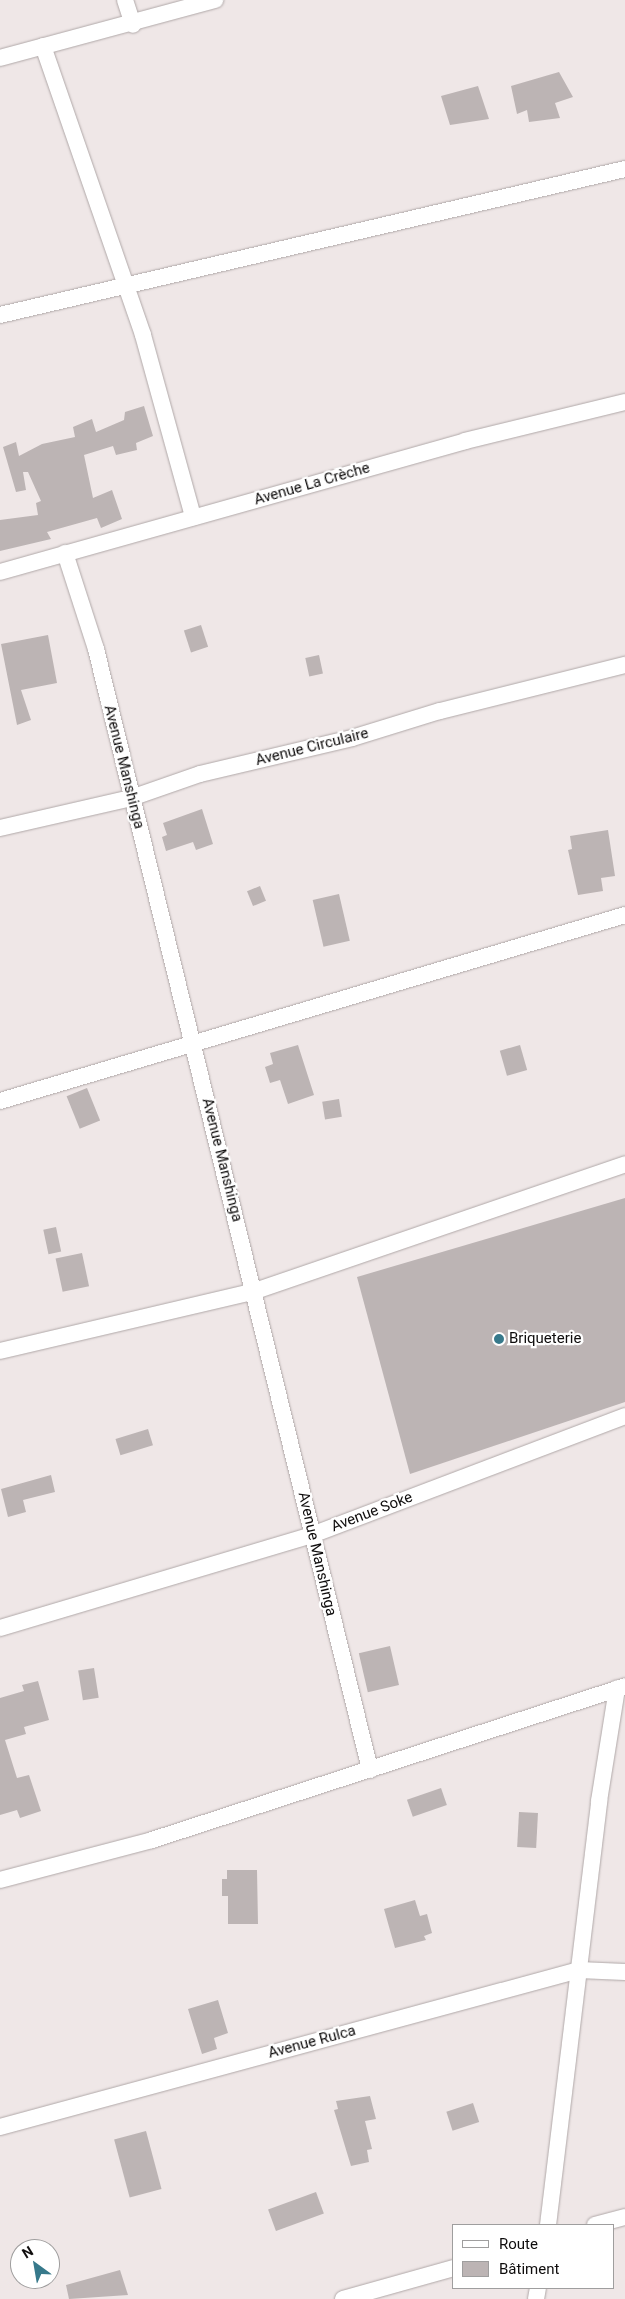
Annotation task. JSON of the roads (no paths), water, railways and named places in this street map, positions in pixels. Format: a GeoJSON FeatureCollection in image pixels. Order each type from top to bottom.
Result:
{"type":"FeatureCollection","features":[{"type":"Feature","properties":{"kind":"street"},"geometry":{"type":"LineString","coordinates":[[125,0],[133,25]]}},
{"type":"Feature","properties":{"kind":"street"},"geometry":{"type":"LineString","coordinates":[[0,58],[133,25],[215,0]]}},
{"type":"Feature","properties":{"kind":"street"},"geometry":{"type":"LineString","coordinates":[[43,46],[126,286],[193,518]]}},
{"type":"Feature","properties":{"kind":"street"},"geometry":{"type":"LineString","coordinates":[[0,315],[625,169]]}},
{"type":"Feature","properties":{"kind":"street","name":"Avenue La Crèche"},"geometry":{"type":"LineString","coordinates":[[0,572],[465,441],[625,402]]}},
{"type":"Feature","properties":{"kind":"street","name":"Avenue Manshinga"},"geometry":{"type":"LineString","coordinates":[[66,553],[96,649],[131,798],[256,1291],[312,1535],[370,1770]]}},
{"type":"Feature","properties":{"kind":"street","name":"Avenue Circulaire"},"geometry":{"type":"LineString","coordinates":[[0,828],[131,798],[200,774],[625,665]]}},
{"type":"Feature","properties":{"kind":"street"},"geometry":{"type":"LineString","coordinates":[[0,1101],[625,915]]}},
{"type":"Feature","properties":{"kind":"street"},"geometry":{"type":"LineString","coordinates":[[0,1352],[256,1291],[625,1164]]}},
{"type":"Feature","properties":{"kind":"street","name":"Avenue Soke"},"geometry":{"type":"LineString","coordinates":[[0,1628],[312,1535],[625,1416]]}},
{"type":"Feature","properties":{"kind":"street"},"geometry":{"type":"LineString","coordinates":[[0,1880],[152,1840],[621,1687],[598,1802],[548,2224]]}},
{"type":"Feature","properties":{"kind":"street","name":"Avenue Rulca"},"geometry":{"type":"LineString","coordinates":[[0,2127],[579,1970],[625,1972]]}},
{"type":"Feature","properties":{"kind":"street"},"geometry":{"type":"LineString","coordinates":[[599,2224],[625,2218]]}},
{"type":"Feature","properties":{"kind":"street"},"geometry":{"type":"LineString","coordinates":[[343,2299],[452,2269]]}},
{"type":"Feature","properties":{"kind":"place","name":"Briqueterie"},"geometry":{"type":"Point","coordinates":[499,1339]}}]}
